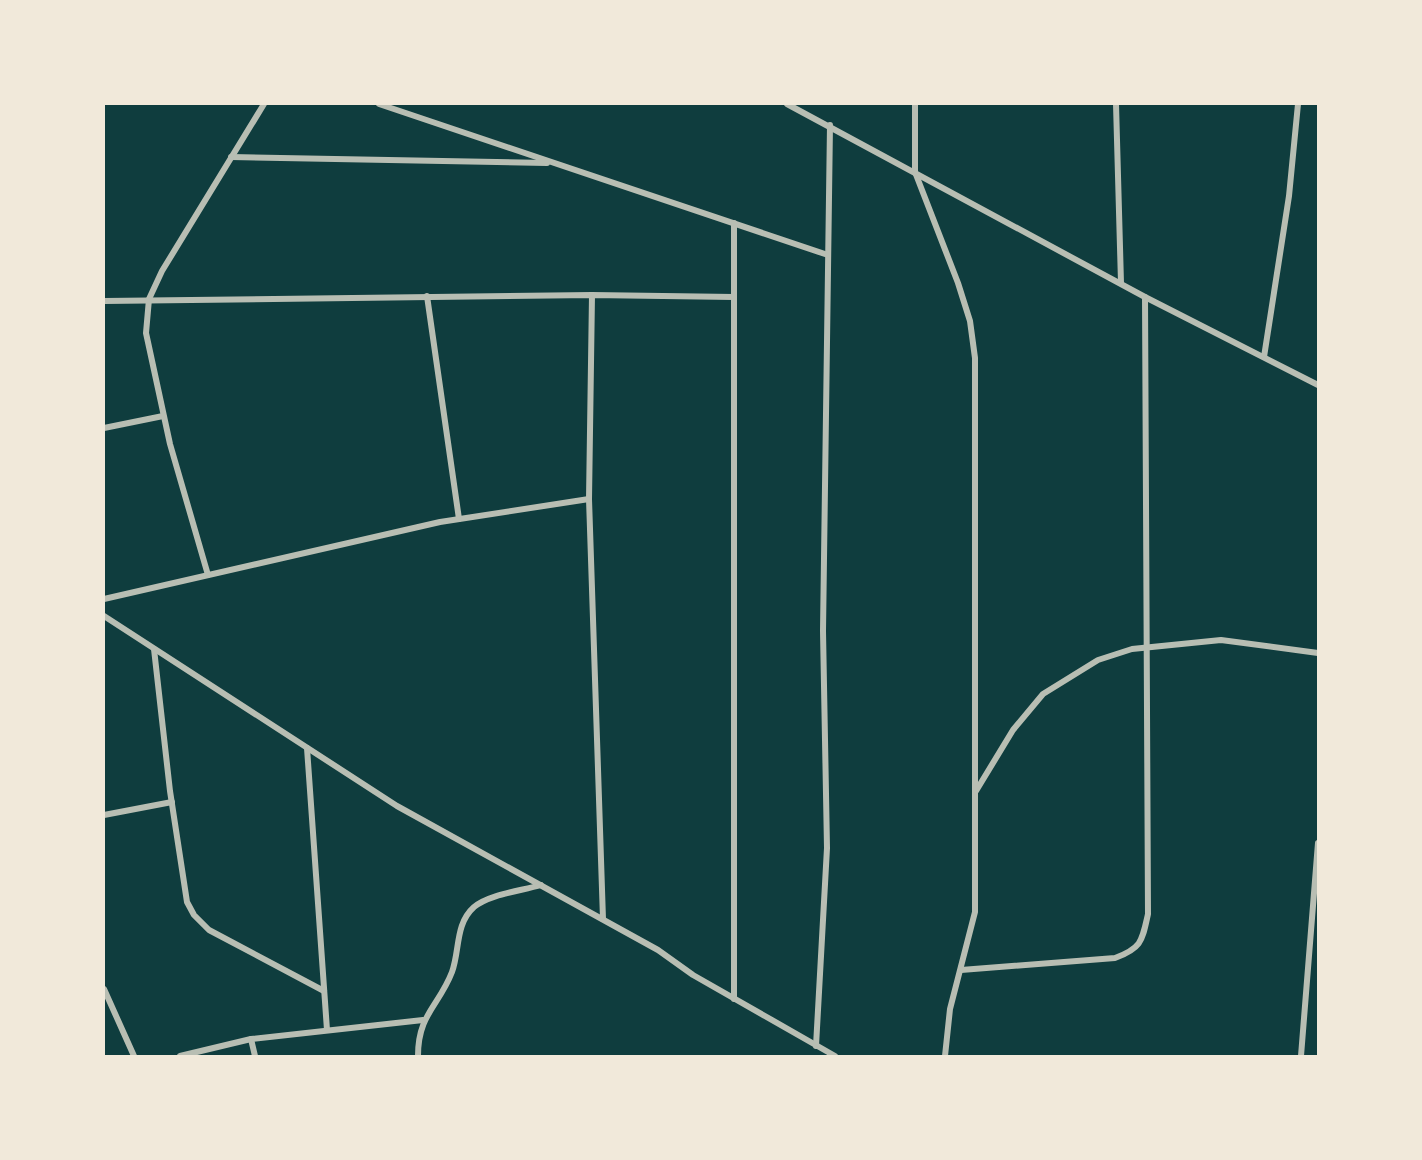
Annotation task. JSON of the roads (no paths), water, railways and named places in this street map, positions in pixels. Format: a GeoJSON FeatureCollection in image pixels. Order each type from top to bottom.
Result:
{"type":"FeatureCollection","features":[{"type":"Feature","properties":{"kind":"street"},"geometry":{"type":"LineString","coordinates":[[208,575],[163,416],[146,333],[150,299],[162,271],[264,104]]}},
{"type":"Feature","properties":{"kind":"street"},"geometry":{"type":"LineString","coordinates":[[379,104],[828,255]]}},
{"type":"Feature","properties":{"kind":"street"},"geometry":{"type":"LineString","coordinates":[[788,104],[830,124],[1144,297],[1318,385]]}},
{"type":"Feature","properties":{"kind":"street"},"geometry":{"type":"LineString","coordinates":[[915,104],[915,172],[964,302],[970,321],[975,358],[975,912],[950,1009],[945,1056]]}},
{"type":"Feature","properties":{"kind":"street"},"geometry":{"type":"LineString","coordinates":[[1116,104],[1121,284]]}},
{"type":"Feature","properties":{"kind":"street"},"geometry":{"type":"LineString","coordinates":[[1264,357],[1289,196],[1298,104]]}},
{"type":"Feature","properties":{"kind":"street"},"geometry":{"type":"LineString","coordinates":[[816,1046],[826,848],[823,631],[830,124]]}},
{"type":"Feature","properties":{"kind":"street"},"geometry":{"type":"LineString","coordinates":[[231,157],[553,163]]}},
{"type":"Feature","properties":{"kind":"street"},"geometry":{"type":"LineString","coordinates":[[734,223],[734,999]]}},
{"type":"Feature","properties":{"kind":"street"},"geometry":{"type":"LineString","coordinates":[[592,295],[589,499],[603,919]]}},
{"type":"Feature","properties":{"kind":"street"},"geometry":{"type":"LineString","coordinates":[[427,296],[459,519]]}},
{"type":"Feature","properties":{"kind":"street"},"geometry":{"type":"LineString","coordinates":[[104,301],[427,296],[734,297]]}},
{"type":"Feature","properties":{"kind":"street"},"geometry":{"type":"LineString","coordinates":[[961,970],[1115,958],[1134,951],[1143,938],[1148,914],[1144,297]]}},
{"type":"Feature","properties":{"kind":"street"},"geometry":{"type":"LineString","coordinates":[[104,428],[163,416]]}},
{"type":"Feature","properties":{"kind":"street"},"geometry":{"type":"LineString","coordinates":[[104,599],[459,519],[589,499]]}},
{"type":"Feature","properties":{"kind":"street"},"geometry":{"type":"LineString","coordinates":[[104,616],[398,807],[658,950],[734,999],[835,1056]]}},
{"type":"Feature","properties":{"kind":"street"},"geometry":{"type":"LineString","coordinates":[[976,791],[1013,730],[1043,694],[1098,660],[1132,649],[1147,650],[1221,640],[1318,653]]}},
{"type":"Feature","properties":{"kind":"street"},"geometry":{"type":"LineString","coordinates":[[154,649],[172,802],[187,902],[194,915],[209,930],[324,991]]}},
{"type":"Feature","properties":{"kind":"street"},"geometry":{"type":"LineString","coordinates":[[307,748],[327,1030]]}},
{"type":"Feature","properties":{"kind":"street"},"geometry":{"type":"LineString","coordinates":[[104,815],[172,802]]}},
{"type":"Feature","properties":{"kind":"street"},"geometry":{"type":"LineString","coordinates":[[1301,1056],[1318,843]]}},
{"type":"Feature","properties":{"kind":"street"},"geometry":{"type":"LineString","coordinates":[[418,1056],[418,1038],[423,1020],[451,974],[459,931],[466,917],[476,906],[541,885]]}},
{"type":"Feature","properties":{"kind":"street"},"geometry":{"type":"LineString","coordinates":[[104,989],[134,1056]]}},
{"type":"Feature","properties":{"kind":"street"},"geometry":{"type":"LineString","coordinates":[[180,1056],[251,1039],[423,1020]]}},
{"type":"Feature","properties":{"kind":"street"},"geometry":{"type":"LineString","coordinates":[[251,1039],[255,1056]]}}]}
